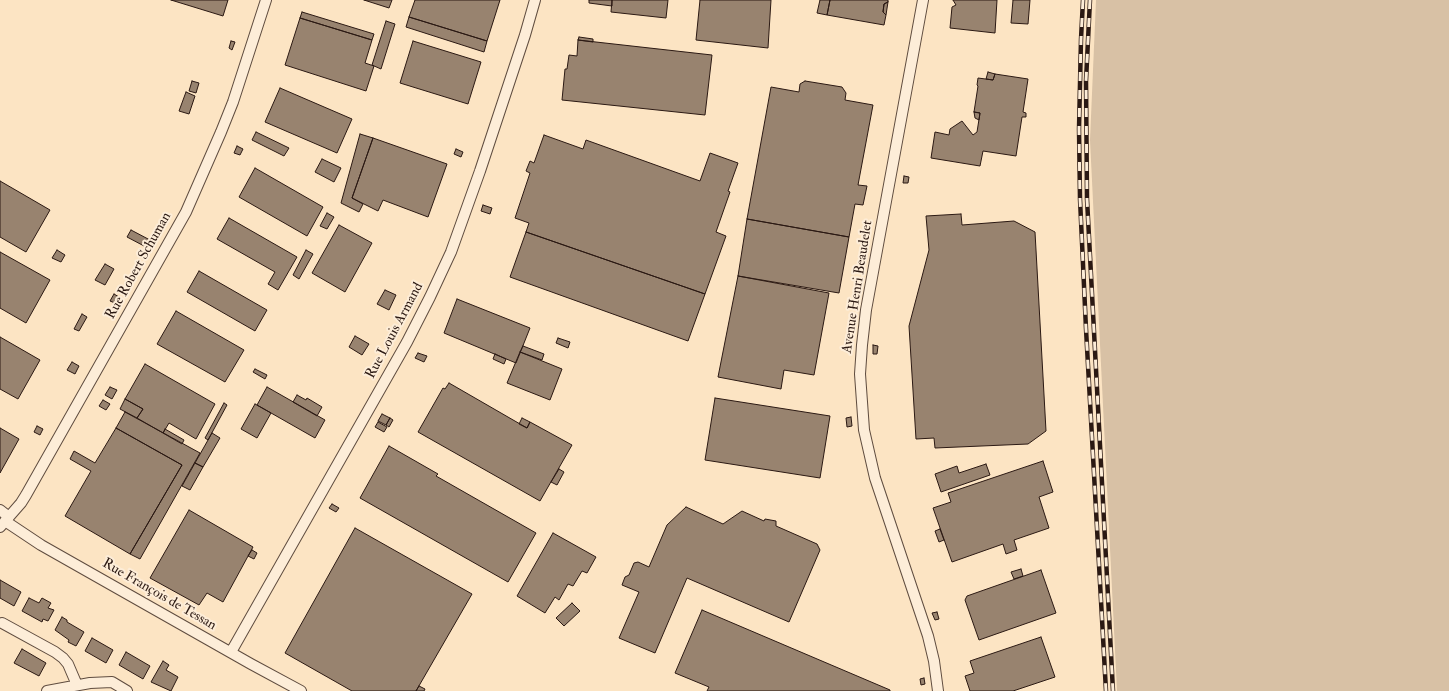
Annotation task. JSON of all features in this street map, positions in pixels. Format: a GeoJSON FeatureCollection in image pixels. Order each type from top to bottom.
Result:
{"type":"FeatureCollection","features":[{"type":"Feature","properties":{"kind":"street","name":"Rue Robert Schuman"},"geometry":{"type":"LineString","coordinates":[[5,522],[26,495],[186,212],[233,102],[266,0]]}},
{"type":"Feature","properties":{"kind":"street","name":"Rue Louis Armand"},"geometry":{"type":"LineString","coordinates":[[230,652],[399,355],[430,297],[451,252],[480,171],[535,0]]}},
{"type":"Feature","properties":{"kind":"street","name":"Avenue Henri Beaudelet"},"geometry":{"type":"LineString","coordinates":[[923,0],[866,310],[860,374],[864,430],[875,478],[928,636],[934,661],[938,691]]}},
{"type":"Feature","properties":{"kind":"street","name":"Rue François de Tessan"},"geometry":{"type":"LineString","coordinates":[[0,510],[5,522],[30,538],[301,691]]}},
{"type":"Feature","properties":{"kind":"street"},"geometry":{"type":"LineString","coordinates":[[2,623],[55,652],[63,658],[68,664],[77,685]]}},
{"type":"Feature","properties":{"kind":"street"},"geometry":{"type":"LineString","coordinates":[[47,691],[60,690],[90,683],[112,682],[127,691]]}},
{"type":"Feature","properties":{"kind":"shaded area"},"geometry":{"type":"Polygon","coordinates":[[[1096,0],[1449,0],[1449,691],[1117,691],[1090,140],[1096,0]]]}},
{"type":"Feature","properties":{"kind":"building"},"geometry":{"type":"Polygon","coordinates":[[[171,0],[228,0],[223,16],[171,0]]]}},
{"type":"Feature","properties":{"kind":"building"},"geometry":{"type":"Polygon","coordinates":[[[364,0],[392,0],[389,8],[364,0]]]}},
{"type":"Feature","properties":{"kind":"building"},"geometry":{"type":"Polygon","coordinates":[[[415,0],[500,0],[487,41],[409,17],[415,0]]]}},
{"type":"Feature","properties":{"kind":"building"},"geometry":{"type":"Polygon","coordinates":[[[589,0],[612,0],[612,6],[589,3],[589,0]]]}},
{"type":"Feature","properties":{"kind":"building"},"geometry":{"type":"Polygon","coordinates":[[[612,0],[668,0],[666,18],[611,12],[612,0]]]}},
{"type":"Feature","properties":{"kind":"building"},"geometry":{"type":"Polygon","coordinates":[[[700,0],[771,0],[768,48],[696,40],[700,0]]]}},
{"type":"Feature","properties":{"kind":"building"},"geometry":{"type":"Polygon","coordinates":[[[820,0],[830,0],[827,15],[817,13],[820,0]]]}},
{"type":"Feature","properties":{"kind":"building"},"geometry":{"type":"Polygon","coordinates":[[[830,0],[888,0],[888,2],[884,4],[883,12],[886,15],[884,25],[827,15],[830,0]]]}},
{"type":"Feature","properties":{"kind":"building"},"geometry":{"type":"Polygon","coordinates":[[[953,0],[997,0],[995,33],[950,28],[952,7],[956,5],[953,0]]]}},
{"type":"Feature","properties":{"kind":"building"},"geometry":{"type":"Polygon","coordinates":[[[1013,0],[1030,0],[1028,24],[1011,23],[1013,0]]]}},
{"type":"Feature","properties":{"kind":"building"},"geometry":{"type":"Polygon","coordinates":[[[888,2],[886,15],[883,12],[884,4],[888,2]]]}},
{"type":"Feature","properties":{"kind":"building"},"geometry":{"type":"Polygon","coordinates":[[[302,12],[374,34],[372,40],[300,18],[302,12]]]}},
{"type":"Feature","properties":{"kind":"building"},"geometry":{"type":"Polygon","coordinates":[[[409,17],[487,41],[484,52],[406,27],[409,17]]]}},
{"type":"Feature","properties":{"kind":"building"},"geometry":{"type":"Polygon","coordinates":[[[300,18],[372,40],[365,63],[374,66],[366,91],[285,65],[300,18]]]}},
{"type":"Feature","properties":{"kind":"building"},"geometry":{"type":"Polygon","coordinates":[[[386,21],[395,24],[381,69],[372,65],[386,21]]]}},
{"type":"Feature","properties":{"kind":"building"},"geometry":{"type":"Polygon","coordinates":[[[579,37],[593,39],[593,42],[578,40],[579,37]]]}},
{"type":"Feature","properties":{"kind":"building"},"geometry":{"type":"Polygon","coordinates":[[[578,40],[712,55],[705,115],[562,100],[565,69],[567,69],[569,55],[577,56],[578,40]]]}},
{"type":"Feature","properties":{"kind":"building"},"geometry":{"type":"Polygon","coordinates":[[[231,41],[235,42],[232,50],[229,48],[231,41]]]}},
{"type":"Feature","properties":{"kind":"building"},"geometry":{"type":"Polygon","coordinates":[[[413,41],[481,62],[468,104],[400,83],[413,41]]]}},
{"type":"Feature","properties":{"kind":"building"},"geometry":{"type":"Polygon","coordinates":[[[988,72],[995,74],[993,80],[986,79],[988,72]]]}},
{"type":"Feature","properties":{"kind":"building"},"geometry":{"type":"Polygon","coordinates":[[[995,74],[1028,79],[1023,112],[1026,113],[1026,117],[1022,117],[1016,156],[983,151],[980,166],[931,158],[935,132],[949,135],[950,129],[962,121],[973,135],[977,132],[980,113],[974,112],[978,78],[993,80],[995,74]]]}},
{"type":"Feature","properties":{"kind":"building"},"geometry":{"type":"Polygon","coordinates":[[[192,81],[199,83],[196,93],[189,91],[192,81]]]}},
{"type":"Feature","properties":{"kind":"building"},"geometry":{"type":"Polygon","coordinates":[[[805,81],[842,87],[846,93],[845,100],[873,105],[858,185],[867,186],[863,205],[855,204],[849,237],[747,219],[771,87],[799,92],[800,84],[805,81]]]}},
{"type":"Feature","properties":{"kind":"building"},"geometry":{"type":"Polygon","coordinates":[[[280,88],[352,119],[337,153],[265,122],[280,88]]]}},
{"type":"Feature","properties":{"kind":"building"},"geometry":{"type":"Polygon","coordinates":[[[186,92],[195,96],[189,114],[179,111],[186,92]]]}},
{"type":"Feature","properties":{"kind":"building"},"geometry":{"type":"Polygon","coordinates":[[[974,112],[980,113],[979,120],[975,118],[974,112]]]}},
{"type":"Feature","properties":{"kind":"building"},"geometry":{"type":"Polygon","coordinates":[[[256,132],[289,148],[284,156],[252,140],[256,132]]]}},
{"type":"Feature","properties":{"kind":"building"},"geometry":{"type":"Polygon","coordinates":[[[360,134],[373,138],[352,198],[363,204],[359,212],[341,203],[360,134]]]}},
{"type":"Feature","properties":{"kind":"building"},"geometry":{"type":"Polygon","coordinates":[[[544,135],[583,149],[586,140],[700,181],[710,153],[738,163],[716,232],[726,236],[705,294],[526,232],[529,223],[515,218],[530,173],[526,171],[530,161],[534,163],[544,135]]]}},
{"type":"Feature","properties":{"kind":"building"},"geometry":{"type":"Polygon","coordinates":[[[373,138],[447,164],[428,217],[383,200],[378,211],[352,198],[373,138]]]}},
{"type":"Feature","properties":{"kind":"building"},"geometry":{"type":"Polygon","coordinates":[[[237,146],[243,149],[240,155],[234,153],[237,146]]]}},
{"type":"Feature","properties":{"kind":"building"},"geometry":{"type":"Polygon","coordinates":[[[456,149],[463,152],[461,157],[454,154],[456,149]]]}},
{"type":"Feature","properties":{"kind":"building"},"geometry":{"type":"Polygon","coordinates":[[[322,159],[341,168],[334,182],[315,172],[322,159]]]}},
{"type":"Feature","properties":{"kind":"building"},"geometry":{"type":"Polygon","coordinates":[[[255,168],[323,207],[307,236],[239,197],[255,168]]]}},
{"type":"Feature","properties":{"kind":"building"},"geometry":{"type":"Polygon","coordinates":[[[904,176],[909,177],[908,183],[903,183],[904,176]]]}},
{"type":"Feature","properties":{"kind":"building"},"geometry":{"type":"Polygon","coordinates":[[[0,181],[50,210],[26,252],[0,237],[0,181]]]}},
{"type":"Feature","properties":{"kind":"building"},"geometry":{"type":"Polygon","coordinates":[[[483,205],[492,208],[490,214],[481,211],[483,205]]]}},
{"type":"Feature","properties":{"kind":"building"},"geometry":{"type":"Polygon","coordinates":[[[327,213],[334,217],[327,229],[320,226],[327,213]]]}},
{"type":"Feature","properties":{"kind":"building"},"geometry":{"type":"Polygon","coordinates":[[[961,214],[962,225],[1014,221],[1035,232],[1046,431],[1028,444],[935,448],[934,438],[916,439],[909,326],[929,250],[926,216],[961,214]]]}},
{"type":"Feature","properties":{"kind":"building"},"geometry":{"type":"Polygon","coordinates":[[[229,218],[297,257],[278,290],[268,284],[275,272],[217,239],[229,218]]]}},
{"type":"Feature","properties":{"kind":"building"},"geometry":{"type":"Polygon","coordinates":[[[747,219],[849,237],[839,293],[738,276],[747,219]]]}},
{"type":"Feature","properties":{"kind":"building"},"geometry":{"type":"Polygon","coordinates":[[[339,225],[372,243],[345,292],[312,273],[339,225]]]}},
{"type":"Feature","properties":{"kind":"building"},"geometry":{"type":"Polygon","coordinates":[[[131,230],[150,240],[146,247],[127,237],[131,230]]]}},
{"type":"Feature","properties":{"kind":"building"},"geometry":{"type":"Polygon","coordinates":[[[526,232],[705,294],[688,341],[510,277],[526,232]]]}},
{"type":"Feature","properties":{"kind":"building"},"geometry":{"type":"Polygon","coordinates":[[[57,250],[65,255],[61,262],[52,258],[57,250]]]}},
{"type":"Feature","properties":{"kind":"building"},"geometry":{"type":"Polygon","coordinates":[[[306,250],[313,254],[299,279],[293,275],[306,250]]]}},
{"type":"Feature","properties":{"kind":"building"},"geometry":{"type":"Polygon","coordinates":[[[0,252],[50,280],[26,323],[0,308],[0,252]]]}},
{"type":"Feature","properties":{"kind":"building"},"geometry":{"type":"Polygon","coordinates":[[[105,264],[114,269],[105,285],[95,280],[105,264]]]}},
{"type":"Feature","properties":{"kind":"building"},"geometry":{"type":"Polygon","coordinates":[[[199,271],[267,310],[255,331],[187,292],[199,271]]]}},
{"type":"Feature","properties":{"kind":"building"},"geometry":{"type":"Polygon","coordinates":[[[738,276],[829,293],[814,375],[784,370],[781,389],[718,377],[738,276]]]}},
{"type":"Feature","properties":{"kind":"building"},"geometry":{"type":"Polygon","coordinates":[[[385,290],[396,295],[389,310],[377,304],[385,290]]]}},
{"type":"Feature","properties":{"kind":"building"},"geometry":{"type":"Polygon","coordinates":[[[114,294],[119,297],[115,303],[110,301],[114,294]]]}},
{"type":"Feature","properties":{"kind":"building"},"geometry":{"type":"Polygon","coordinates":[[[457,299],[530,328],[516,363],[444,333],[457,299]]]}},
{"type":"Feature","properties":{"kind":"building"},"geometry":{"type":"Polygon","coordinates":[[[176,311],[244,350],[225,382],[157,344],[176,311]]]}},
{"type":"Feature","properties":{"kind":"building"},"geometry":{"type":"Polygon","coordinates":[[[82,314],[87,317],[79,331],[74,329],[82,314]]]}},
{"type":"Feature","properties":{"kind":"building"},"geometry":{"type":"Polygon","coordinates":[[[355,336],[369,344],[362,355],[349,347],[355,336]]]}},
{"type":"Feature","properties":{"kind":"building"},"geometry":{"type":"Polygon","coordinates":[[[0,337],[40,360],[18,399],[0,389],[0,337]]]}},
{"type":"Feature","properties":{"kind":"building"},"geometry":{"type":"Polygon","coordinates":[[[558,338],[570,342],[568,348],[556,343],[558,338]]]}},
{"type":"Feature","properties":{"kind":"building"},"geometry":{"type":"Polygon","coordinates":[[[873,345],[878,346],[877,354],[873,354],[873,345]]]}},
{"type":"Feature","properties":{"kind":"building"},"geometry":{"type":"Polygon","coordinates":[[[523,346],[544,354],[542,360],[520,352],[523,346]]]}},
{"type":"Feature","properties":{"kind":"building"},"geometry":{"type":"Polygon","coordinates":[[[520,352],[562,369],[550,400],[507,383],[520,352]]]}},
{"type":"Feature","properties":{"kind":"building"},"geometry":{"type":"Polygon","coordinates":[[[418,353],[427,356],[424,362],[415,358],[418,353]]]}},
{"type":"Feature","properties":{"kind":"building"},"geometry":{"type":"Polygon","coordinates":[[[495,354],[506,359],[504,364],[493,359],[495,354]]]}},
{"type":"Feature","properties":{"kind":"building"},"geometry":{"type":"Polygon","coordinates":[[[72,362],[79,366],[75,374],[67,370],[72,362]]]}},
{"type":"Feature","properties":{"kind":"building"},"geometry":{"type":"Polygon","coordinates":[[[145,364],[215,404],[196,439],[169,423],[163,433],[137,418],[143,409],[125,399],[145,364]]]}},
{"type":"Feature","properties":{"kind":"building"},"geometry":{"type":"Polygon","coordinates":[[[255,369],[267,375],[265,379],[253,372],[255,369]]]}},
{"type":"Feature","properties":{"kind":"building"},"geometry":{"type":"Polygon","coordinates":[[[449,383],[527,428],[530,422],[572,445],[540,501],[418,432],[443,388],[445,389],[449,383]]]}},
{"type":"Feature","properties":{"kind":"building"},"geometry":{"type":"Polygon","coordinates":[[[110,387],[117,390],[112,399],[105,395],[110,387]]]}},
{"type":"Feature","properties":{"kind":"building"},"geometry":{"type":"Polygon","coordinates":[[[267,387],[325,420],[315,438],[257,405],[267,387]]]}},
{"type":"Feature","properties":{"kind":"building"},"geometry":{"type":"Polygon","coordinates":[[[297,395],[306,400],[307,398],[322,407],[317,416],[293,402],[297,395]]]}},
{"type":"Feature","properties":{"kind":"building"},"geometry":{"type":"Polygon","coordinates":[[[715,398],[830,416],[820,478],[705,460],[715,398]]]}},
{"type":"Feature","properties":{"kind":"building"},"geometry":{"type":"Polygon","coordinates":[[[125,399],[143,409],[137,418],[120,409],[125,399]]]}},
{"type":"Feature","properties":{"kind":"building"},"geometry":{"type":"Polygon","coordinates":[[[103,400],[110,404],[106,410],[99,406],[103,400]]]}},
{"type":"Feature","properties":{"kind":"building"},"geometry":{"type":"Polygon","coordinates":[[[224,403],[227,405],[208,440],[205,438],[224,403]]]}},
{"type":"Feature","properties":{"kind":"building"},"geometry":{"type":"Polygon","coordinates":[[[255,404],[271,413],[257,438],[241,429],[255,404]]]}},
{"type":"Feature","properties":{"kind":"building"},"geometry":{"type":"Polygon","coordinates":[[[125,412],[200,453],[140,559],[130,554],[182,465],[116,428],[125,412]]]}},
{"type":"Feature","properties":{"kind":"building"},"geometry":{"type":"Polygon","coordinates":[[[382,414],[390,418],[386,425],[378,421],[382,414]]]}},
{"type":"Feature","properties":{"kind":"building"},"geometry":{"type":"Polygon","coordinates":[[[851,417],[852,426],[847,427],[846,418],[851,417]]]}},
{"type":"Feature","properties":{"kind":"building"},"geometry":{"type":"Polygon","coordinates":[[[390,418],[393,420],[389,427],[386,425],[390,418]]]}},
{"type":"Feature","properties":{"kind":"building"},"geometry":{"type":"Polygon","coordinates":[[[522,418],[530,422],[527,428],[519,424],[522,418]]]}},
{"type":"Feature","properties":{"kind":"building"},"geometry":{"type":"Polygon","coordinates":[[[378,422],[387,427],[384,432],[375,427],[378,422]]]}},
{"type":"Feature","properties":{"kind":"building"},"geometry":{"type":"Polygon","coordinates":[[[37,426],[43,429],[40,435],[34,432],[37,426]]]}},
{"type":"Feature","properties":{"kind":"building"},"geometry":{"type":"Polygon","coordinates":[[[0,428],[19,439],[0,473],[0,428]]]}},
{"type":"Feature","properties":{"kind":"building"},"geometry":{"type":"Polygon","coordinates":[[[116,428],[182,465],[130,554],[65,516],[91,471],[70,459],[74,451],[95,463],[116,428]]]}},
{"type":"Feature","properties":{"kind":"building"},"geometry":{"type":"Polygon","coordinates":[[[165,429],[184,440],[182,444],[163,433],[165,429]]]}},
{"type":"Feature","properties":{"kind":"building"},"geometry":{"type":"Polygon","coordinates":[[[212,433],[220,438],[203,467],[195,463],[212,433]]]}},
{"type":"Feature","properties":{"kind":"building"},"geometry":{"type":"Polygon","coordinates":[[[389,446],[438,474],[436,476],[536,533],[508,582],[360,498],[389,446]]]}},
{"type":"Feature","properties":{"kind":"building"},"geometry":{"type":"Polygon","coordinates":[[[1043,461],[1053,492],[1039,497],[1049,528],[1014,540],[1017,550],[1006,554],[1003,544],[952,562],[933,508],[951,502],[948,493],[1043,461]]]}},
{"type":"Feature","properties":{"kind":"building"},"geometry":{"type":"Polygon","coordinates":[[[195,463],[203,467],[190,490],[182,486],[195,463]]]}},
{"type":"Feature","properties":{"kind":"building"},"geometry":{"type":"Polygon","coordinates":[[[986,464],[990,475],[941,492],[935,474],[957,466],[959,473],[986,464]]]}},
{"type":"Feature","properties":{"kind":"building"},"geometry":{"type":"Polygon","coordinates":[[[559,469],[564,472],[557,485],[551,482],[559,469]]]}},
{"type":"Feature","properties":{"kind":"building"},"geometry":{"type":"Polygon","coordinates":[[[332,504],[339,508],[336,512],[329,508],[332,504]]]}},
{"type":"Feature","properties":{"kind":"building"},"geometry":{"type":"Polygon","coordinates":[[[686,507],[723,524],[742,511],[764,521],[765,519],[776,521],[776,526],[817,544],[820,550],[789,622],[687,578],[655,653],[619,638],[639,592],[622,585],[625,577],[629,575],[634,563],[638,562],[649,567],[667,525],[686,507]]]}},
{"type":"Feature","properties":{"kind":"building"},"geometry":{"type":"Polygon","coordinates":[[[189,510],[253,547],[223,602],[207,593],[199,605],[150,578],[189,510]]]}},
{"type":"Feature","properties":{"kind":"building"},"geometry":{"type":"Polygon","coordinates":[[[355,528],[472,594],[416,691],[352,691],[285,653],[355,528]]]}},
{"type":"Feature","properties":{"kind":"building"},"geometry":{"type":"Polygon","coordinates":[[[940,529],[944,540],[939,542],[935,531],[940,529]]]}},
{"type":"Feature","properties":{"kind":"building"},"geometry":{"type":"Polygon","coordinates":[[[553,533],[596,557],[587,573],[582,571],[573,586],[568,584],[559,600],[555,597],[545,613],[517,596],[553,533]]]}},
{"type":"Feature","properties":{"kind":"building"},"geometry":{"type":"Polygon","coordinates":[[[252,550],[257,553],[254,559],[248,556],[252,550]]]}},
{"type":"Feature","properties":{"kind":"building"},"geometry":{"type":"Polygon","coordinates":[[[1021,569],[1023,576],[1014,579],[1011,572],[1021,569]]]}},
{"type":"Feature","properties":{"kind":"building"},"geometry":{"type":"Polygon","coordinates":[[[1041,570],[1056,613],[979,640],[965,600],[967,596],[1041,570]]]}},
{"type":"Feature","properties":{"kind":"building"},"geometry":{"type":"Polygon","coordinates":[[[0,580],[21,592],[14,606],[0,598],[0,580]]]}},
{"type":"Feature","properties":{"kind":"building"},"geometry":{"type":"Polygon","coordinates":[[[29,598],[39,603],[42,598],[51,603],[48,608],[54,610],[48,621],[43,619],[42,622],[22,611],[29,598]]]}},
{"type":"Feature","properties":{"kind":"building"},"geometry":{"type":"Polygon","coordinates":[[[572,603],[580,611],[564,626],[556,618],[572,603]]]}},
{"type":"Feature","properties":{"kind":"building"},"geometry":{"type":"Polygon","coordinates":[[[702,610],[890,691],[707,691],[709,687],[675,673],[702,610]]]}},
{"type":"Feature","properties":{"kind":"building"},"geometry":{"type":"Polygon","coordinates":[[[937,612],[939,619],[935,620],[932,613],[937,612]]]}},
{"type":"Feature","properties":{"kind":"building"},"geometry":{"type":"Polygon","coordinates":[[[62,617],[67,620],[67,622],[84,632],[76,646],[68,642],[69,640],[55,630],[62,617]]]}},
{"type":"Feature","properties":{"kind":"building"},"geometry":{"type":"Polygon","coordinates":[[[1041,637],[1055,677],[1013,691],[970,691],[965,676],[974,673],[970,661],[1041,637]]]}},
{"type":"Feature","properties":{"kind":"building"},"geometry":{"type":"Polygon","coordinates":[[[92,638],[113,650],[106,663],[85,651],[92,638]]]}},
{"type":"Feature","properties":{"kind":"building"},"geometry":{"type":"Polygon","coordinates":[[[22,649],[46,663],[39,676],[14,663],[22,649]]]}},
{"type":"Feature","properties":{"kind":"building"},"geometry":{"type":"Polygon","coordinates":[[[126,652],[150,666],[143,679],[119,665],[126,652]]]}},
{"type":"Feature","properties":{"kind":"building"},"geometry":{"type":"Polygon","coordinates":[[[163,661],[169,665],[166,670],[178,677],[171,691],[151,682],[163,661]]]}},
{"type":"Feature","properties":{"kind":"building"},"geometry":{"type":"Polygon","coordinates":[[[924,678],[925,684],[921,685],[920,679],[924,678]]]}},
{"type":"Feature","properties":{"kind":"building"},"geometry":{"type":"Polygon","coordinates":[[[419,686],[425,689],[424,691],[416,691],[419,686]]]}},
{"type":"Feature","properties":{"kind":"railway"},"geometry":{"type":"LineString","coordinates":[[1083,0],[1079,129],[1080,199],[1106,691]]}},
{"type":"Feature","properties":{"kind":"railway"},"geometry":{"type":"LineString","coordinates":[[1090,0],[1086,81],[1087,199],[1113,691]]}}]}
